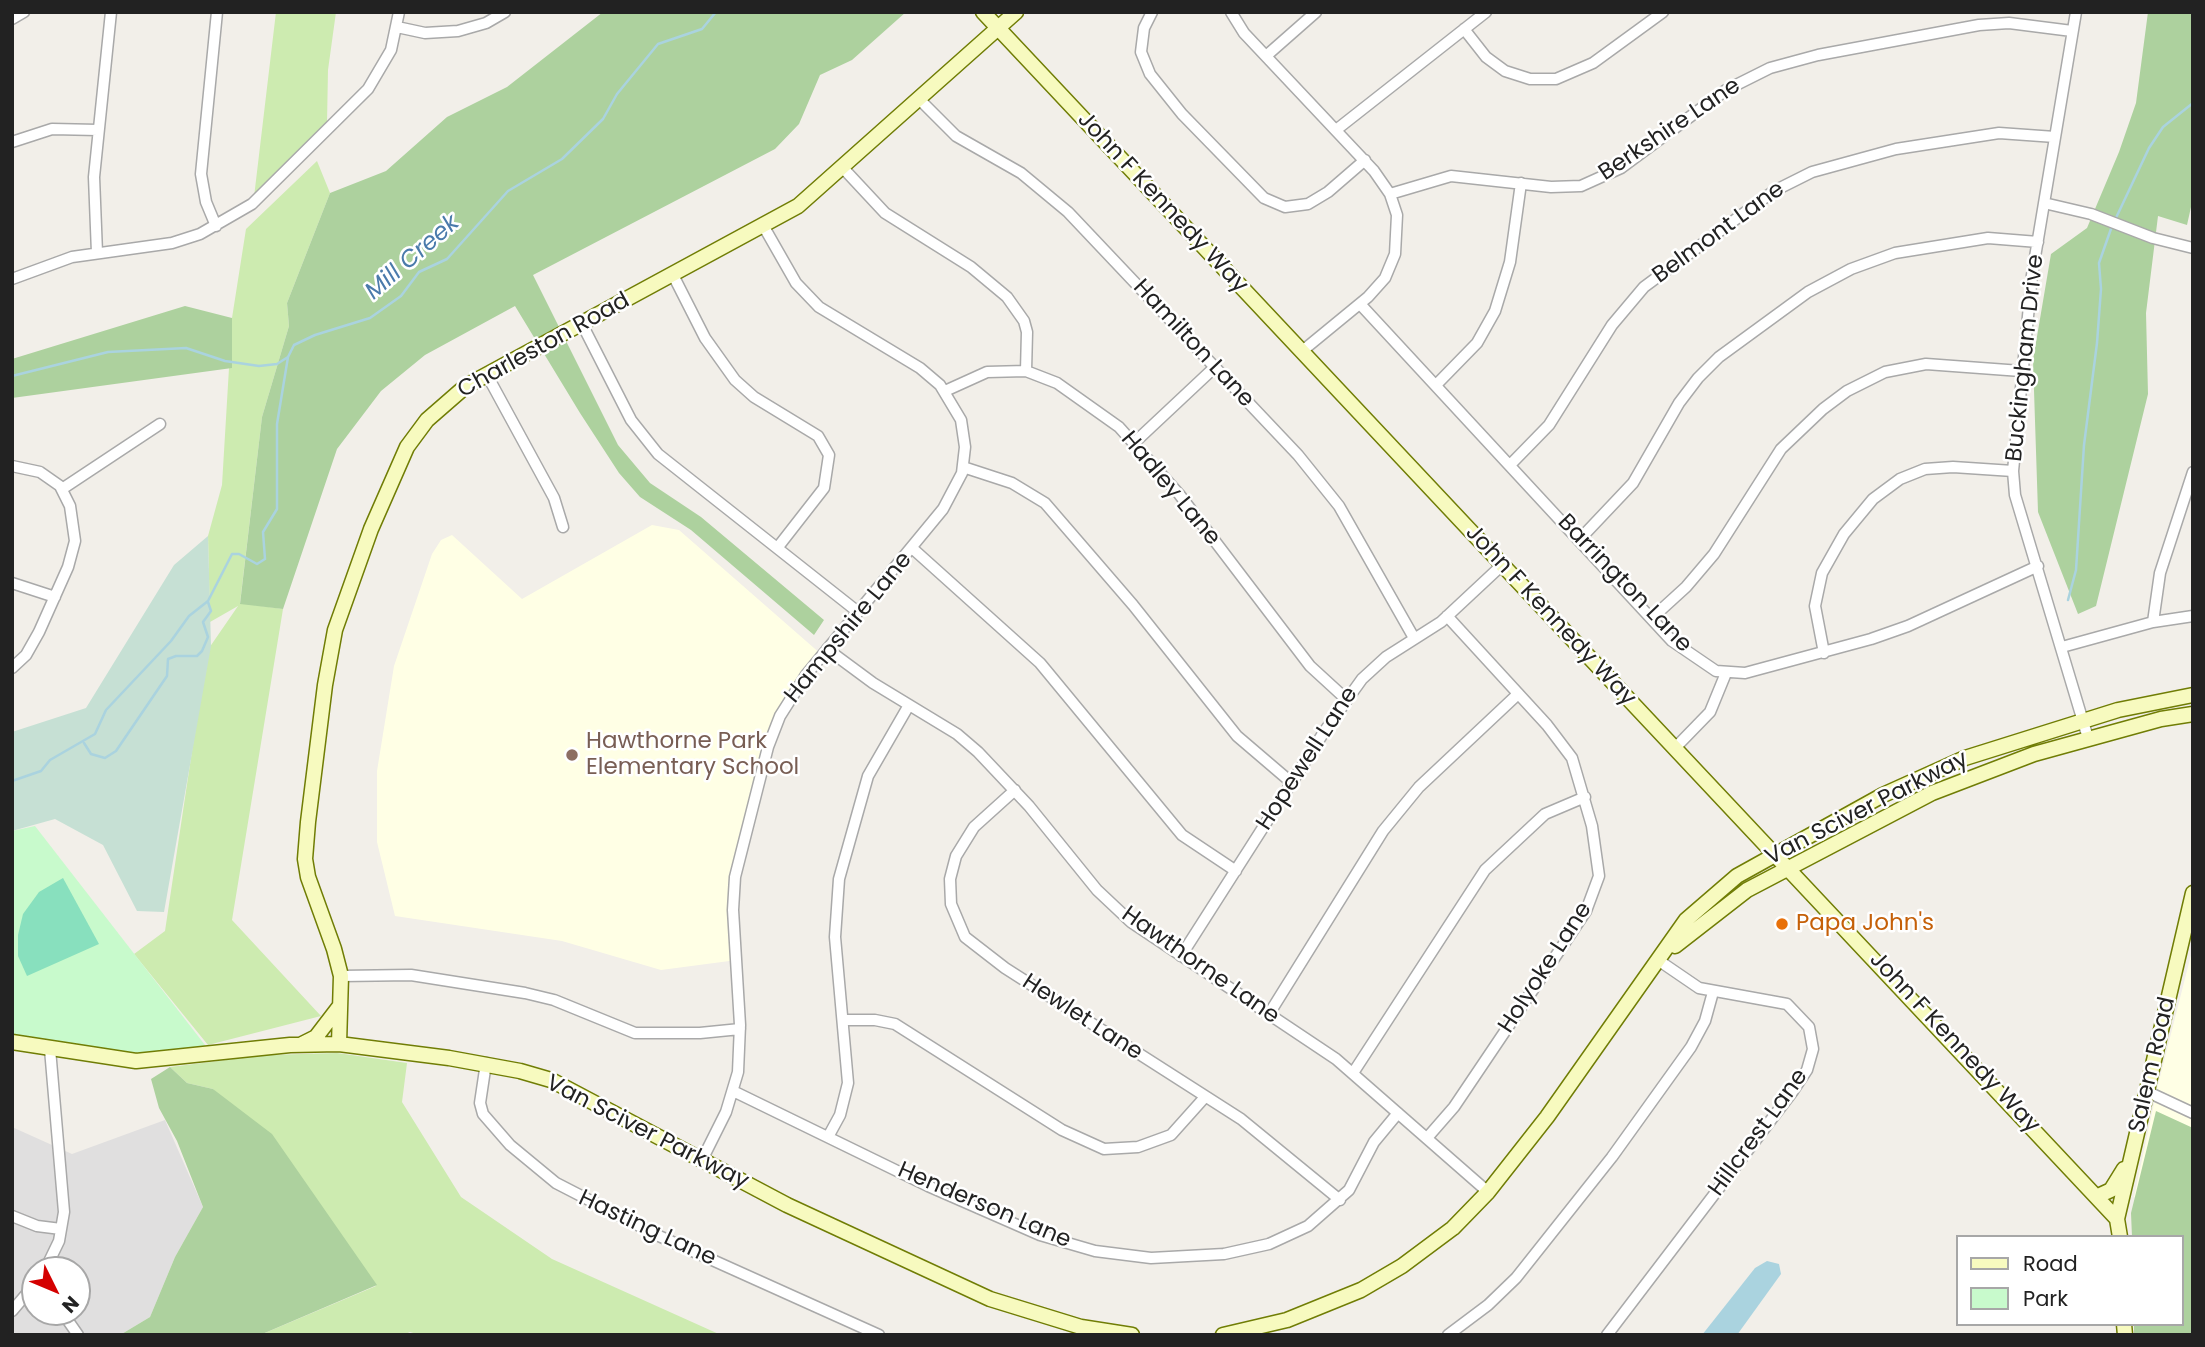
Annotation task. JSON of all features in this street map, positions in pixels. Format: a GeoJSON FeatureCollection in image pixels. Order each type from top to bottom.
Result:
{"type":"FeatureCollection","features":[{"type":"Feature","properties":{"kind":"street"},"geometry":{"type":"LineString","coordinates":[[12,19],[24,12]]}},
{"type":"Feature","properties":{"kind":"street"},"geometry":{"type":"LineString","coordinates":[[97,253],[94,190],[111,12]]}},
{"type":"Feature","properties":{"kind":"street"},"geometry":{"type":"LineString","coordinates":[[216,226],[206,202],[201,174],[217,12]]}},
{"type":"Feature","properties":{"kind":"street"},"geometry":{"type":"LineString","coordinates":[[12,279],[58,260],[172,243],[216,226],[252,204],[368,89],[391,50],[399,12]]}},
{"type":"Feature","properties":{"kind":"street"},"geometry":{"type":"LineString","coordinates":[[397,27],[425,33],[458,31],[486,23],[505,12]]}},
{"type":"Feature","properties":{"kind":"street","name":"John F Kennedy Way"},"geometry":{"type":"LineString","coordinates":[[983,12],[2117,1219]]}},
{"type":"Feature","properties":{"kind":"street","name":"Charleston Road"},"geometry":{"type":"LineString","coordinates":[[339,1044],[341,976],[328,931],[312,893],[305,859],[331,648],[371,529],[407,447],[427,420],[452,396],[486,375],[764,227],[798,206],[1016,12]]}},
{"type":"Feature","properties":{"kind":"street"},"geometry":{"type":"LineString","coordinates":[[1152,12],[1144,27],[1141,52],[1150,74],[1192,125],[1264,198],[1285,207],[1308,204],[1328,192],[1365,160]]}},
{"type":"Feature","properties":{"kind":"street"},"geometry":{"type":"LineString","coordinates":[[1231,12],[1244,33],[1365,160],[1390,194],[1398,228],[1395,254],[1385,278],[1360,304],[1301,352]]}},
{"type":"Feature","properties":{"kind":"street"},"geometry":{"type":"LineString","coordinates":[[1266,56],[1316,12]]}},
{"type":"Feature","properties":{"kind":"street"},"geometry":{"type":"LineString","coordinates":[[1336,130],[1486,12]]}},
{"type":"Feature","properties":{"kind":"street"},"geometry":{"type":"LineString","coordinates":[[1464,29],[1486,57],[1505,71],[1530,79],[1556,79],[1593,63],[1663,12]]}},
{"type":"Feature","properties":{"kind":"street","name":"Buckingham Drive"},"geometry":{"type":"LineString","coordinates":[[2076,12],[2038,242],[2021,371],[2014,471],[2015,495],[2088,738]]}},
{"type":"Feature","properties":{"kind":"street","name":"Berkshire Lane"},"geometry":{"type":"LineString","coordinates":[[1390,194],[1451,176],[1580,186],[1608,176],[1733,85],[1786,63],[1979,25],[2009,23],[2072,31]]}},
{"type":"Feature","properties":{"kind":"street","name":"Hamilton Lane"},"geometry":{"type":"LineString","coordinates":[[919,99],[956,136],[1021,173],[1056,201],[1215,367],[1332,496],[1415,638]]}},
{"type":"Feature","properties":{"kind":"street"},"geometry":{"type":"LineString","coordinates":[[12,142],[52,129],[98,130]]}},
{"type":"Feature","properties":{"kind":"street","name":"Belmont Lane"},"geometry":{"type":"LineString","coordinates":[[1510,465],[1549,425],[1612,325],[1644,287],[1774,191],[1812,172],[1896,149],[1999,133],[2055,137]]}},
{"type":"Feature","properties":{"kind":"street"},"geometry":{"type":"LineString","coordinates":[[843,168],[885,213],[971,267],[1007,298],[1024,321],[1027,332],[1026,370]]}},
{"type":"Feature","properties":{"kind":"street"},"geometry":{"type":"LineString","coordinates":[[1436,385],[1477,343],[1495,311],[1510,261],[1521,183]]}},
{"type":"Feature","properties":{"kind":"street"},"geometry":{"type":"LineString","coordinates":[[2044,203],[2091,214],[2153,238],[2193,248]]}},
{"type":"Feature","properties":{"kind":"street","name":"Hampshire Lane"},"geometry":{"type":"LineString","coordinates":[[701,1162],[733,1091],[740,1056],[733,910],[741,845],[774,731],[788,702],[827,649],[943,509],[963,467],[964,433],[956,407],[945,391],[920,368],[839,321],[810,299],[796,283],[764,227]]}},
{"type":"Feature","properties":{"kind":"street"},"geometry":{"type":"LineString","coordinates":[[1580,539],[1633,483],[1679,403],[1698,378],[1719,357],[1808,292],[1850,269],[1895,253],[1988,237],[2038,242]]}},
{"type":"Feature","properties":{"kind":"street"},"geometry":{"type":"LineString","coordinates":[[673,275],[705,338],[735,380],[754,397],[818,436],[829,455],[824,488],[778,547]]}},
{"type":"Feature","properties":{"kind":"street","name":"Barrington Lane"},"geometry":{"type":"LineString","coordinates":[[1360,304],[1672,641],[1703,665],[1726,673]]}},
{"type":"Feature","properties":{"kind":"street"},"geometry":{"type":"LineString","coordinates":[[582,324],[631,420],[648,443],[681,474],[858,612]]}},
{"type":"Feature","properties":{"kind":"street"},"geometry":{"type":"LineString","coordinates":[[1652,618],[1704,566],[1781,449],[1816,415],[1847,391],[1885,372],[1926,364],[2021,371]]}},
{"type":"Feature","properties":{"kind":"street"},"geometry":{"type":"LineString","coordinates":[[1135,442],[1215,367]]}},
{"type":"Feature","properties":{"kind":"street","name":"Hadley Lane"},"geometry":{"type":"LineString","coordinates":[[945,391],[987,372],[1026,370],[1067,389],[1135,442],[1179,494],[1310,666],[1346,699]]}},
{"type":"Feature","properties":{"kind":"street"},"geometry":{"type":"LineString","coordinates":[[486,375],[554,498],[563,527]]}},
{"type":"Feature","properties":{"kind":"street"},"geometry":{"type":"LineString","coordinates":[[62,489],[160,424]]}},
{"type":"Feature","properties":{"kind":"street"},"geometry":{"type":"LineString","coordinates":[[12,466],[40,472],[62,489],[70,506],[75,541],[55,597],[33,644],[18,666],[12,668]]}},
{"type":"Feature","properties":{"kind":"street"},"geometry":{"type":"LineString","coordinates":[[963,467],[1023,488],[1045,503],[1133,605],[1237,736],[1292,783]]}},
{"type":"Feature","properties":{"kind":"street"},"geometry":{"type":"LineString","coordinates":[[1824,653],[1815,606],[1822,573],[1844,534],[1873,499],[1900,479],[1925,469],[1953,467],[2014,471]]}},
{"type":"Feature","properties":{"kind":"street"},"geometry":{"type":"LineString","coordinates":[[2153,622],[2160,573],[2193,472]]}},
{"type":"Feature","properties":{"kind":"street"},"geometry":{"type":"LineString","coordinates":[[912,548],[1040,663],[1182,835],[1236,871]]}},
{"type":"Feature","properties":{"kind":"street","name":"Hopewell Lane"},"geometry":{"type":"LineString","coordinates":[[1181,956],[1346,699],[1373,667],[1447,616],[1501,566]]}},
{"type":"Feature","properties":{"kind":"street"},"geometry":{"type":"LineString","coordinates":[[1675,748],[1710,712],[1726,673],[1745,673],[1896,631],[2038,566]]}},
{"type":"Feature","properties":{"kind":"street"},"geometry":{"type":"LineString","coordinates":[[12,583],[55,597]]}},
{"type":"Feature","properties":{"kind":"street","name":"Holyoke Lane"},"geometry":{"type":"LineString","coordinates":[[1427,1138],[1454,1107],[1592,900],[1600,864],[1585,797],[1577,771],[1564,746],[1447,616]]}},
{"type":"Feature","properties":{"kind":"street"},"geometry":{"type":"LineString","coordinates":[[2062,647],[2153,622],[2193,616]]}},
{"type":"Feature","properties":{"kind":"street","name":"Hawthorne Lane"},"geometry":{"type":"LineString","coordinates":[[827,649],[968,743],[1015,790],[1108,901],[1143,931],[1353,1073],[1488,1192]]}},
{"type":"Feature","properties":{"kind":"street"},"geometry":{"type":"LineString","coordinates":[[1269,1014],[1383,831],[1419,787],[1518,694]]}},
{"type":"Feature","properties":{"kind":"street","name":"Van Sciver Parkway"},"geometry":{"type":"LineString","coordinates":[[1223,1335],[1313,1311],[1371,1285],[1436,1242],[1488,1192],[1560,1100],[1658,960],[1699,907],[1737,876],[1936,771],[2004,744],[2150,702],[2193,695]]}},
{"type":"Feature","properties":{"kind":"street"},"geometry":{"type":"LineString","coordinates":[[828,1138],[840,1115],[848,1083],[835,923],[841,872],[868,776],[909,705]]}},
{"type":"Feature","properties":{"kind":"street","name":"Van Sciver Parkway"},"geometry":{"type":"LineString","coordinates":[[1658,960],[1728,903],[1895,810],[1956,783],[2088,738],[2161,719],[2193,714]]}},
{"type":"Feature","properties":{"kind":"street","name":"Hewlet Lane"},"geometry":{"type":"LineString","coordinates":[[1015,790],[974,827],[956,856],[950,892],[959,927],[983,953],[1241,1119],[1340,1200]]}},
{"type":"Feature","properties":{"kind":"street"},"geometry":{"type":"LineString","coordinates":[[1353,1073],[1485,870],[1545,814],[1585,797]]}},
{"type":"Feature","properties":{"kind":"street","name":"Salem Road"},"geometry":{"type":"LineString","coordinates":[[2120,1235],[2117,1219],[2193,893]]}},
{"type":"Feature","properties":{"kind":"street","name":"Hillcrest Lane"},"geometry":{"type":"LineString","coordinates":[[1607,1335],[1793,1091],[1812,1060],[1813,1038],[1809,1027],[1787,1004],[1713,992],[1692,984],[1658,960]]}},
{"type":"Feature","properties":{"kind":"street"},"geometry":{"type":"LineString","coordinates":[[341,976],[411,975],[525,993],[554,1000],[635,1033],[700,1033],[740,1029]]}},
{"type":"Feature","properties":{"kind":"street"},"geometry":{"type":"LineString","coordinates":[[1448,1335],[1507,1287],[1612,1157],[1691,1048],[1705,1021],[1713,992]]}},
{"type":"Feature","properties":{"kind":"street"},"geometry":{"type":"LineString","coordinates":[[301,1044],[316,1037],[341,1003]]}},
{"type":"Feature","properties":{"kind":"street"},"geometry":{"type":"LineString","coordinates":[[843,1020],[875,1020],[895,1024],[1062,1130],[1104,1149],[1138,1147],[1171,1135],[1205,1097]]}},
{"type":"Feature","properties":{"kind":"street","name":"Van Sciver Parkway"},"geometry":{"type":"LineString","coordinates":[[12,1042],[108,1059],[145,1060],[301,1044],[339,1044],[486,1063],[551,1080],[701,1162],[830,1226],[990,1299],[1100,1333],[1132,1335]]}},
{"type":"Feature","properties":{"kind":"street"},"geometry":{"type":"LineString","coordinates":[[50,1049],[63,1188],[61,1229],[50,1256]]}},
{"type":"Feature","properties":{"kind":"street","name":"Hasting Lane"},"geometry":{"type":"LineString","coordinates":[[486,1063],[480,1103],[482,1114],[510,1145],[556,1184],[659,1236],[879,1335]]}},
{"type":"Feature","properties":{"kind":"street","name":"Henderson Lane"},"geometry":{"type":"LineString","coordinates":[[733,1091],[998,1218],[1067,1244],[1109,1253],[1180,1257],[1239,1251],[1269,1244],[1320,1219],[1340,1200],[1356,1178],[1374,1142],[1398,1113]]}},
{"type":"Feature","properties":{"kind":"street"},"geometry":{"type":"LineString","coordinates":[[2148,1092],[2193,1113]]}},
{"type":"Feature","properties":{"kind":"street"},"geometry":{"type":"LineString","coordinates":[[2098,1196],[2111,1189],[2121,1177],[2134,1145]]}},
{"type":"Feature","properties":{"kind":"street"},"geometry":{"type":"LineString","coordinates":[[12,1216],[37,1226],[61,1229]]}},
{"type":"Feature","properties":{"kind":"shaded area","name":"Hawthorne Park Elementary School"},"geometry":{"type":"Polygon","coordinates":[[[652,525],[679,530],[822,655],[786,706],[738,861],[737,960],[661,970],[562,941],[395,916],[377,842],[377,771],[394,666],[432,554],[441,540],[452,535],[522,599],[652,525]]]}},
{"type":"Feature","properties":{"kind":"shaded area"},"geometry":{"type":"Polygon","coordinates":[[[208,536],[211,646],[164,912],[137,911],[103,845],[55,819],[12,831],[12,732],[86,708],[174,565],[208,536]]]}},
{"type":"Feature","properties":{"kind":"shaded area"},"geometry":{"type":"Polygon","coordinates":[[[2193,947],[2193,1226],[2134,1197],[2158,1085],[2193,947]]]}},
{"type":"Feature","properties":{"kind":"shaded area"},"geometry":{"type":"Polygon","coordinates":[[[165,1120],[203,1207],[175,1257],[150,1317],[120,1335],[12,1335],[12,1127],[72,1154],[165,1120]]]}},
{"type":"Feature","properties":{"kind":"green space"},"geometry":{"type":"Polygon","coordinates":[[[276,12],[336,12],[328,70],[327,123],[254,197],[276,12]]]}},
{"type":"Feature","properties":{"kind":"green space"},"geometry":{"type":"Polygon","coordinates":[[[603,12],[906,12],[852,60],[820,75],[799,124],[775,149],[533,275],[618,445],[650,483],[701,517],[824,620],[814,635],[691,530],[640,497],[619,473],[515,306],[425,355],[381,391],[337,449],[283,609],[240,604],[262,417],[289,326],[287,303],[330,193],[386,171],[447,117],[507,87],[603,12]]]}},
{"type":"Feature","properties":{"kind":"green space"},"geometry":{"type":"Polygon","coordinates":[[[2148,12],[2193,12],[2193,198],[2187,225],[2158,216],[2146,313],[2148,394],[2096,606],[2078,614],[2038,512],[2033,360],[2051,254],[2087,228],[2136,103],[2148,12]]]}},
{"type":"Feature","properties":{"kind":"green space"},"geometry":{"type":"Polygon","coordinates":[[[317,161],[330,193],[287,303],[289,326],[262,417],[240,603],[283,609],[232,920],[321,1016],[208,1045],[134,954],[165,931],[207,651],[238,606],[210,622],[208,536],[222,485],[232,318],[246,229],[317,161]]]}},
{"type":"Feature","properties":{"kind":"green space"},"geometry":{"type":"Polygon","coordinates":[[[185,306],[232,318],[232,368],[12,398],[12,359],[185,306]]]}},
{"type":"Feature","properties":{"kind":"green space"},"geometry":{"type":"Polygon","coordinates":[[[35,826],[212,1054],[45,1051],[12,1037],[12,831],[35,826]]]}},
{"type":"Feature","properties":{"kind":"green space"},"geometry":{"type":"Polygon","coordinates":[[[63,878],[99,944],[27,976],[18,956],[18,935],[23,914],[39,892],[63,878]]]}},
{"type":"Feature","properties":{"kind":"green space"},"geometry":{"type":"Polygon","coordinates":[[[337,1053],[407,1063],[402,1102],[461,1197],[552,1259],[721,1335],[420,1335],[410,1332],[403,1335],[260,1335],[376,1286],[213,1089],[187,1083],[170,1067],[266,1055],[337,1053]]]}},
{"type":"Feature","properties":{"kind":"green space"},"geometry":{"type":"Polygon","coordinates":[[[170,1067],[187,1083],[213,1089],[272,1134],[377,1285],[260,1335],[120,1335],[150,1317],[175,1257],[203,1207],[177,1141],[159,1108],[151,1079],[170,1067]]]}},
{"type":"Feature","properties":{"kind":"green space"},"geometry":{"type":"Polygon","coordinates":[[[2156,1111],[2193,1128],[2193,1335],[2134,1335],[2134,1326],[2184,1326],[2184,1235],[2132,1235],[2131,1213],[2156,1111]]]}},
{"type":"Feature","properties":{"kind":"water"},"geometry":{"type":"Polygon","coordinates":[[[1767,1261],[1779,1264],[1781,1274],[1737,1335],[1702,1335],[1755,1268],[1767,1261]]]}},
{"type":"Feature","properties":{"kind":"waterway","name":"Mill Creek"},"geometry":{"type":"LineString","coordinates":[[12,781],[41,771],[50,760],[95,734],[106,710],[171,641],[189,616],[208,601],[232,554],[239,554],[257,564],[265,559],[263,532],[277,509],[277,424],[288,357],[294,345],[315,335],[370,318],[401,296],[419,272],[447,259],[508,191],[562,159],[603,119],[617,94],[658,44],[702,29],[716,12]]}},
{"type":"Feature","properties":{"kind":"waterway"},"geometry":{"type":"LineString","coordinates":[[2115,220],[2149,148],[2163,127],[2193,103]]}},
{"type":"Feature","properties":{"kind":"waterway"},"geometry":{"type":"LineString","coordinates":[[2068,600],[2076,570],[2084,445],[2097,343],[2101,289],[2099,263],[2112,226]]}},
{"type":"Feature","properties":{"kind":"waterway"},"geometry":{"type":"LineString","coordinates":[[12,376],[108,352],[186,348],[225,361],[259,366],[277,364],[288,357]]}},
{"type":"Feature","properties":{"kind":"waterway"},"geometry":{"type":"LineString","coordinates":[[84,743],[91,754],[105,758],[116,751],[167,676],[168,659],[176,656],[197,656],[202,651],[208,637],[203,622],[211,611],[208,602]]}},
{"type":"Feature","properties":{"kind":"place","name":"Hawthorne Park Elementary School"},"geometry":{"type":"Point","coordinates":[572,755]}},
{"type":"Feature","properties":{"kind":"place","name":"Papa John's"},"geometry":{"type":"Point","coordinates":[1782,924]}}]}
